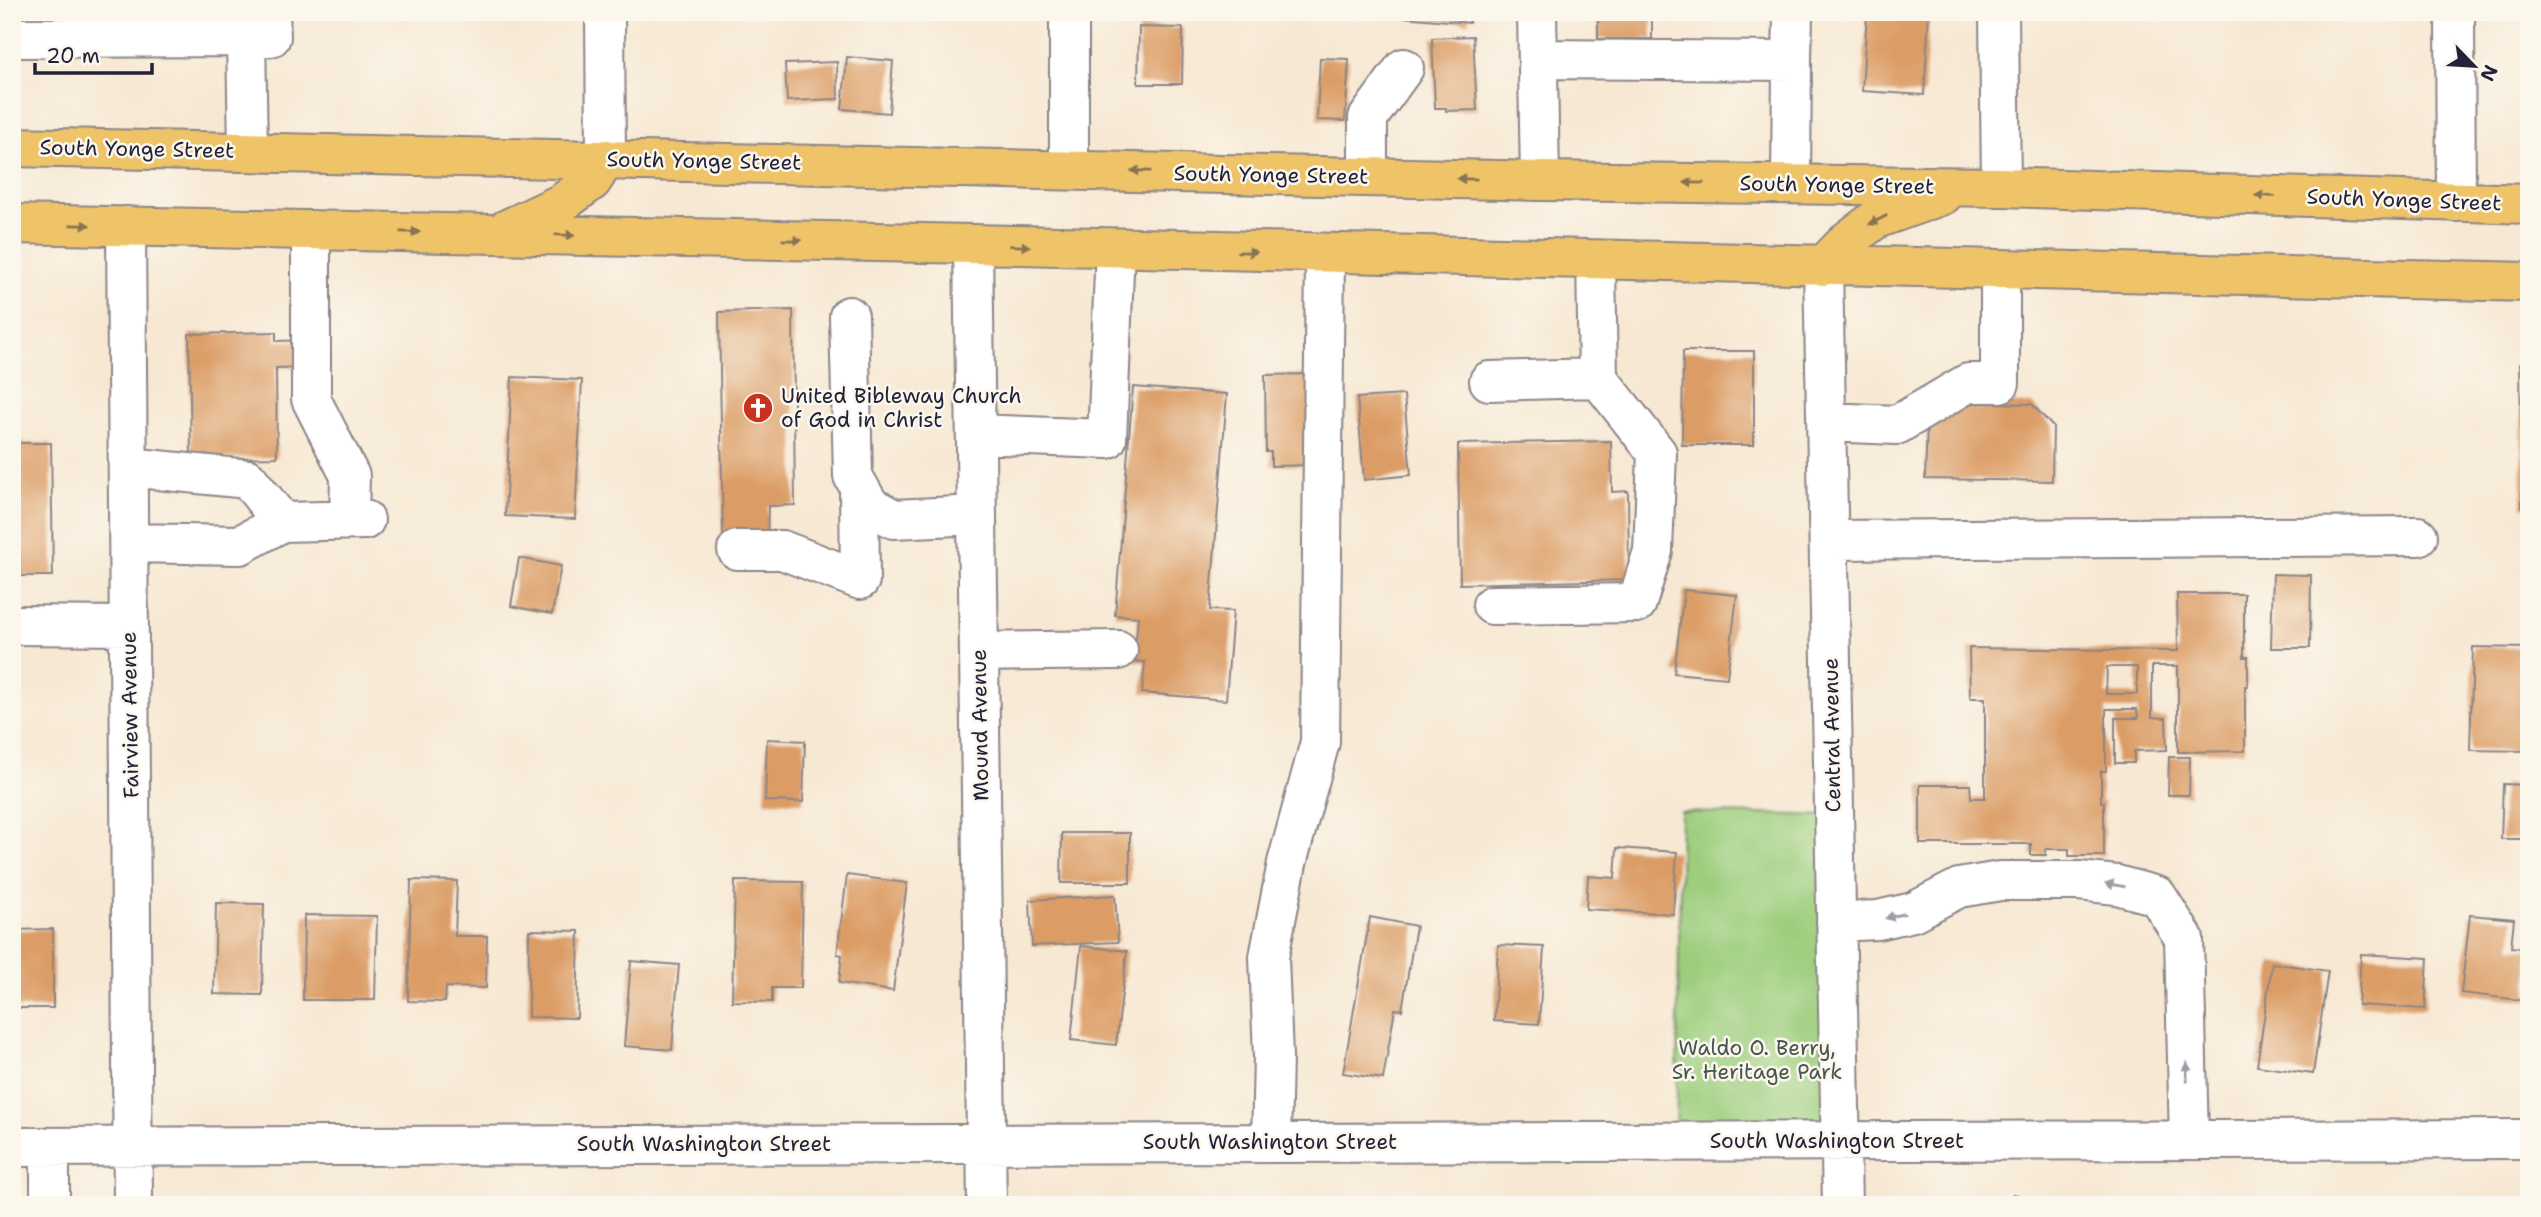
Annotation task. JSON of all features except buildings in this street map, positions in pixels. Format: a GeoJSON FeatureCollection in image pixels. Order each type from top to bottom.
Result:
{"type":"FeatureCollection","features":[{"type":"Feature","properties":{"kind":"main road","name":"South Yonge Street"},"geometry":{"type":"LineString","coordinates":[[12,147],[1540,181],[1983,187],[2529,204]]}},
{"type":"Feature","properties":{"kind":"main road"},"geometry":{"type":"LineString","coordinates":[[496,234],[562,203],[592,181],[606,159]]}},
{"type":"Feature","properties":{"kind":"main road"},"geometry":{"type":"LineString","coordinates":[[1823,266],[1848,240],[1876,219],[1983,187]]}},
{"type":"Feature","properties":{"kind":"main road"},"geometry":{"type":"LineString","coordinates":[[12,224],[973,244],[2529,282]]}},
{"type":"Feature","properties":{"kind":"street"},"geometry":{"type":"LineString","coordinates":[[605,12],[606,159]]}},
{"type":"Feature","properties":{"kind":"street"},"geometry":{"type":"LineString","coordinates":[[1069,12],[1069,169]]}},
{"type":"Feature","properties":{"kind":"street"},"geometry":{"type":"LineString","coordinates":[[1537,12],[1540,181]]}},
{"type":"Feature","properties":{"kind":"street"},"geometry":{"type":"LineString","coordinates":[[1791,184],[1793,12]]}},
{"type":"Feature","properties":{"kind":"street"},"geometry":{"type":"LineString","coordinates":[[1983,187],[1999,12]]}},
{"type":"Feature","properties":{"kind":"street"},"geometry":{"type":"LineString","coordinates":[[2455,12],[2456,202]]}},
{"type":"Feature","properties":{"kind":"street"},"geometry":{"type":"LineString","coordinates":[[12,38],[258,25],[248,152]]}},
{"type":"Feature","properties":{"kind":"street"},"geometry":{"type":"LineString","coordinates":[[1538,60],[1792,61]]}},
{"type":"Feature","properties":{"kind":"street"},"geometry":{"type":"LineString","coordinates":[[1368,177],[1368,118],[1404,68]]}},
{"type":"Feature","properties":{"kind":"street","name":"Fairview Avenue"},"geometry":{"type":"LineString","coordinates":[[126,226],[133,1205]]}},
{"type":"Feature","properties":{"kind":"street"},"geometry":{"type":"LineString","coordinates":[[129,543],[240,545],[282,522],[357,520],[350,476],[311,399],[311,230]]}},
{"type":"Feature","properties":{"kind":"street","name":"Mound Avenue"},"geometry":{"type":"LineString","coordinates":[[973,244],[987,1205]]}},
{"type":"Feature","properties":{"kind":"street"},"geometry":{"type":"LineString","coordinates":[[976,434],[1107,439],[1115,248]]}},
{"type":"Feature","properties":{"kind":"street"},"geometry":{"type":"LineString","coordinates":[[1271,1142],[1273,1057],[1269,957],[1287,863],[1320,742],[1325,254]]}},
{"type":"Feature","properties":{"kind":"street"},"geometry":{"type":"LineString","coordinates":[[1492,605],[1637,603],[1653,551],[1657,453],[1598,378],[1596,261]]}},
{"type":"Feature","properties":{"kind":"street","name":"Central Avenue"},"geometry":{"type":"LineString","coordinates":[[1823,266],[1842,1205]]}},
{"type":"Feature","properties":{"kind":"street"},"geometry":{"type":"LineString","coordinates":[[1826,422],[1897,425],[1968,383],[2000,383],[2000,270]]}},
{"type":"Feature","properties":{"kind":"street"},"geometry":{"type":"LineString","coordinates":[[849,316],[853,476],[870,506],[894,519],[977,515]]}},
{"type":"Feature","properties":{"kind":"street"},"geometry":{"type":"LineString","coordinates":[[1489,380],[1598,378]]}},
{"type":"Feature","properties":{"kind":"street"},"geometry":{"type":"LineString","coordinates":[[128,467],[248,479],[282,522]]}},
{"type":"Feature","properties":{"kind":"street"},"geometry":{"type":"LineString","coordinates":[[737,550],[782,550],[860,580],[859,488]]}},
{"type":"Feature","properties":{"kind":"street"},"geometry":{"type":"LineString","coordinates":[[1829,540],[2418,536]]}},
{"type":"Feature","properties":{"kind":"street"},"geometry":{"type":"LineString","coordinates":[[12,625],[129,626]]}},
{"type":"Feature","properties":{"kind":"street"},"geometry":{"type":"LineString","coordinates":[[979,652],[1118,650]]}},
{"type":"Feature","properties":{"kind":"street"},"geometry":{"type":"LineString","coordinates":[[1836,922],[1878,920],[1913,912],[1959,888],[2000,881],[2079,881],[2117,885],[2157,896],[2184,939],[2189,1140]]}},
{"type":"Feature","properties":{"kind":"street","name":"South Washington Street"},"geometry":{"type":"LineString","coordinates":[[12,1147],[2529,1139]]}},
{"type":"Feature","properties":{"kind":"street"},"geometry":{"type":"LineString","coordinates":[[50,1147],[50,1205]]}},
{"type":"Feature","properties":{"kind":"green space","name":"Waldo O. Berry, Sr. Heritage Park"},"geometry":{"type":"Polygon","coordinates":[[[1681,812],[1834,816],[1840,1142],[1676,1142],[1681,812]]]}},
{"type":"Feature","properties":{"kind":"place","name":"United Bibleway Church of God in Christ"},"geometry":{"type":"Point","coordinates":[758,408]}}]}
